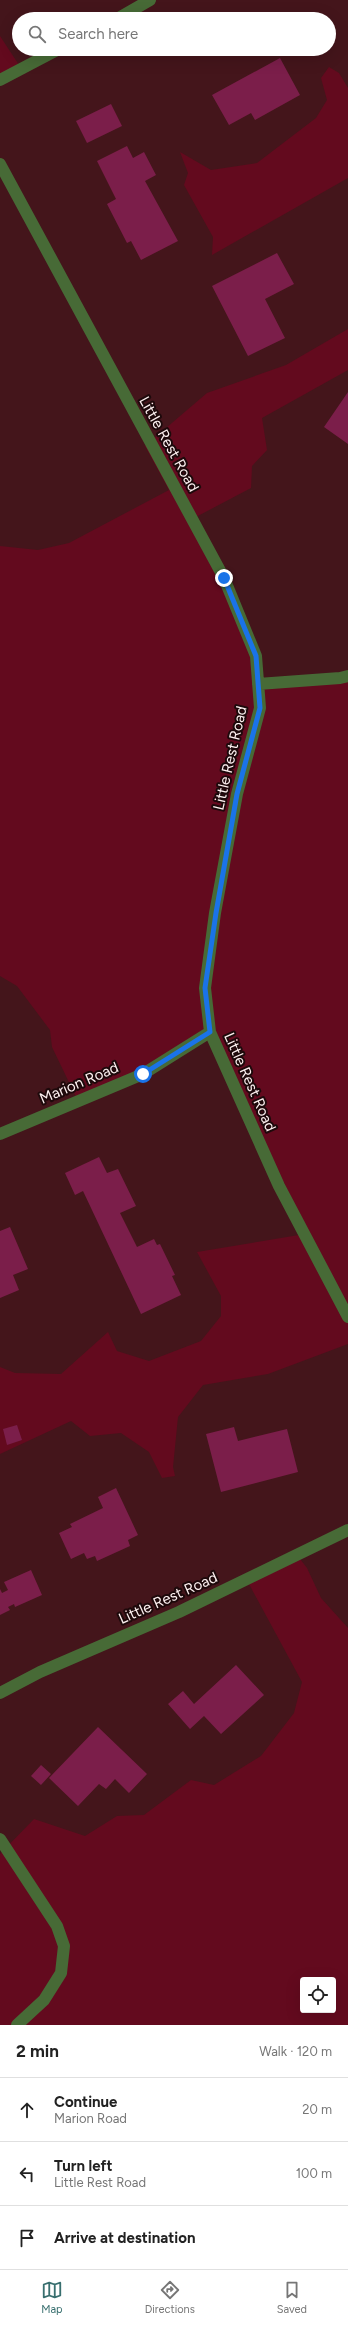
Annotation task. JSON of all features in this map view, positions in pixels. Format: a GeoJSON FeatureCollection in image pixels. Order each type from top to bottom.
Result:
{"type":"FeatureCollection","features":[{"type":"Feature","properties":{"kind":"street"},"geometry":{"type":"LineString","coordinates":[[129,12],[150,0]]}},
{"type":"Feature","properties":{"kind":"street"},"geometry":{"type":"LineString","coordinates":[[0,80],[46,56]]}},
{"type":"Feature","properties":{"kind":"street","name":"Little Rest Road"},"geometry":{"type":"LineString","coordinates":[[0,164],[224,578],[256,656],[260,708],[237,794],[216,913],[205,988],[210,1032],[279,1186],[348,1317]]}},
{"type":"Feature","properties":{"kind":"street"},"geometry":{"type":"LineString","coordinates":[[258,684],[340,678],[348,676]]}},
{"type":"Feature","properties":{"kind":"street","name":"Marion Road"},"geometry":{"type":"LineString","coordinates":[[0,1134],[143,1074],[210,1032]]}},
{"type":"Feature","properties":{"kind":"street","name":"Little Rest Road"},"geometry":{"type":"LineString","coordinates":[[0,1694],[40,1672],[179,1612],[348,1530]]}},
{"type":"Feature","properties":{"kind":"street"},"geometry":{"type":"LineString","coordinates":[[0,1838],[57,1926],[64,1946],[61,1973],[44,2000],[17,2025]]}},
{"type":"Feature","properties":{"kind":"shaded area"},"geometry":{"type":"Polygon","coordinates":[[[0,36],[19,65],[0,81],[0,36]]]}},
{"type":"Feature","properties":{"kind":"shaded area"},"geometry":{"type":"Polygon","coordinates":[[[329,67],[339,73],[348,88],[348,178],[212,255],[213,237],[184,185],[188,173],[180,152],[211,170],[257,163],[316,118],[327,100],[321,78],[329,67]]]}},
{"type":"Feature","properties":{"kind":"shaded area"},"geometry":{"type":"Polygon","coordinates":[[[348,329],[348,370],[262,418],[267,450],[252,466],[251,488],[194,518],[247,635],[257,679],[348,679],[348,1344],[268,1374],[203,1385],[178,1417],[173,1467],[175,1476],[162,1478],[149,1452],[121,1433],[90,1436],[71,1421],[0,1454],[0,1367],[15,1373],[61,1374],[108,1332],[117,1351],[149,1361],[201,1341],[221,1316],[221,1296],[197,1252],[299,1235],[213,1043],[204,1039],[78,1101],[52,1047],[50,1030],[17,986],[0,976],[0,546],[38,550],[69,543],[169,490],[145,446],[207,393],[286,365],[348,329]]]}},
{"type":"Feature","properties":{"kind":"shaded area"},"geometry":{"type":"Polygon","coordinates":[[[300,1559],[307,1568],[321,1598],[348,1628],[348,2025],[0,2025],[0,1854],[34,1819],[85,1836],[117,1816],[144,1815],[191,1780],[214,1785],[261,1756],[294,1713],[302,1682],[249,1584],[300,1559]]]}},
{"type":"Feature","properties":{"kind":"building"},"geometry":{"type":"Polygon","coordinates":[[[280,58],[300,95],[255,120],[251,113],[229,125],[212,95],[280,58]]]}},
{"type":"Feature","properties":{"kind":"building"},"geometry":{"type":"Polygon","coordinates":[[[111,104],[122,126],[87,143],[76,121],[111,104]]]}},
{"type":"Feature","properties":{"kind":"building"},"geometry":{"type":"Polygon","coordinates":[[[127,146],[133,158],[144,152],[156,175],[145,181],[178,241],[141,260],[131,241],[127,243],[107,204],[116,199],[97,161],[127,146]]]}},
{"type":"Feature","properties":{"kind":"building"},"geometry":{"type":"Polygon","coordinates":[[[277,253],[294,284],[265,299],[285,338],[248,356],[212,286],[277,253]]]}},
{"type":"Feature","properties":{"kind":"building"},"geometry":{"type":"Polygon","coordinates":[[[348,392],[348,444],[324,427],[348,392]]]}},
{"type":"Feature","properties":{"kind":"building"},"geometry":{"type":"Polygon","coordinates":[[[99,1157],[107,1173],[118,1169],[136,1206],[120,1213],[137,1247],[154,1239],[157,1245],[160,1244],[175,1275],[172,1276],[181,1295],[141,1314],[83,1191],[75,1195],[65,1173],[99,1157]]]}},
{"type":"Feature","properties":{"kind":"building"},"geometry":{"type":"Polygon","coordinates":[[[10,1227],[28,1269],[13,1275],[19,1290],[0,1298],[0,1231],[10,1227]]]}},
{"type":"Feature","properties":{"kind":"building"},"geometry":{"type":"Polygon","coordinates":[[[17,1425],[22,1440],[7,1445],[3,1429],[17,1425]]]}},
{"type":"Feature","properties":{"kind":"building"},"geometry":{"type":"Polygon","coordinates":[[[234,1427],[238,1441],[287,1429],[298,1472],[221,1492],[206,1434],[234,1427]]]}},
{"type":"Feature","properties":{"kind":"building"},"geometry":{"type":"Polygon","coordinates":[[[116,1488],[138,1535],[128,1540],[130,1546],[97,1561],[95,1556],[87,1559],[84,1553],[71,1559],[59,1533],[72,1527],[70,1524],[103,1508],[98,1497],[116,1488]]]}},
{"type":"Feature","properties":{"kind":"building"},"geometry":{"type":"Polygon","coordinates":[[[31,1570],[42,1595],[15,1607],[14,1604],[8,1607],[10,1610],[0,1615],[0,1589],[2,1593],[8,1590],[4,1582],[31,1570]]]}},
{"type":"Feature","properties":{"kind":"building"},"geometry":{"type":"Polygon","coordinates":[[[236,1665],[264,1695],[221,1734],[204,1716],[190,1729],[168,1704],[183,1691],[194,1704],[236,1665]]]}},
{"type":"Feature","properties":{"kind":"building"},"geometry":{"type":"Polygon","coordinates":[[[98,1727],[147,1774],[129,1793],[115,1779],[106,1789],[99,1784],[78,1806],[49,1778],[98,1727]]]}},
{"type":"Feature","properties":{"kind":"building"},"geometry":{"type":"Polygon","coordinates":[[[41,1765],[51,1774],[41,1785],[31,1776],[41,1765]]]}},
{"type":"Feature","properties":{"kind":"route"},"geometry":{"type":"LineString","coordinates":[[143,1074],[210,1032],[205,988],[216,913],[237,794],[260,708],[256,656],[224,578]]}}]}
